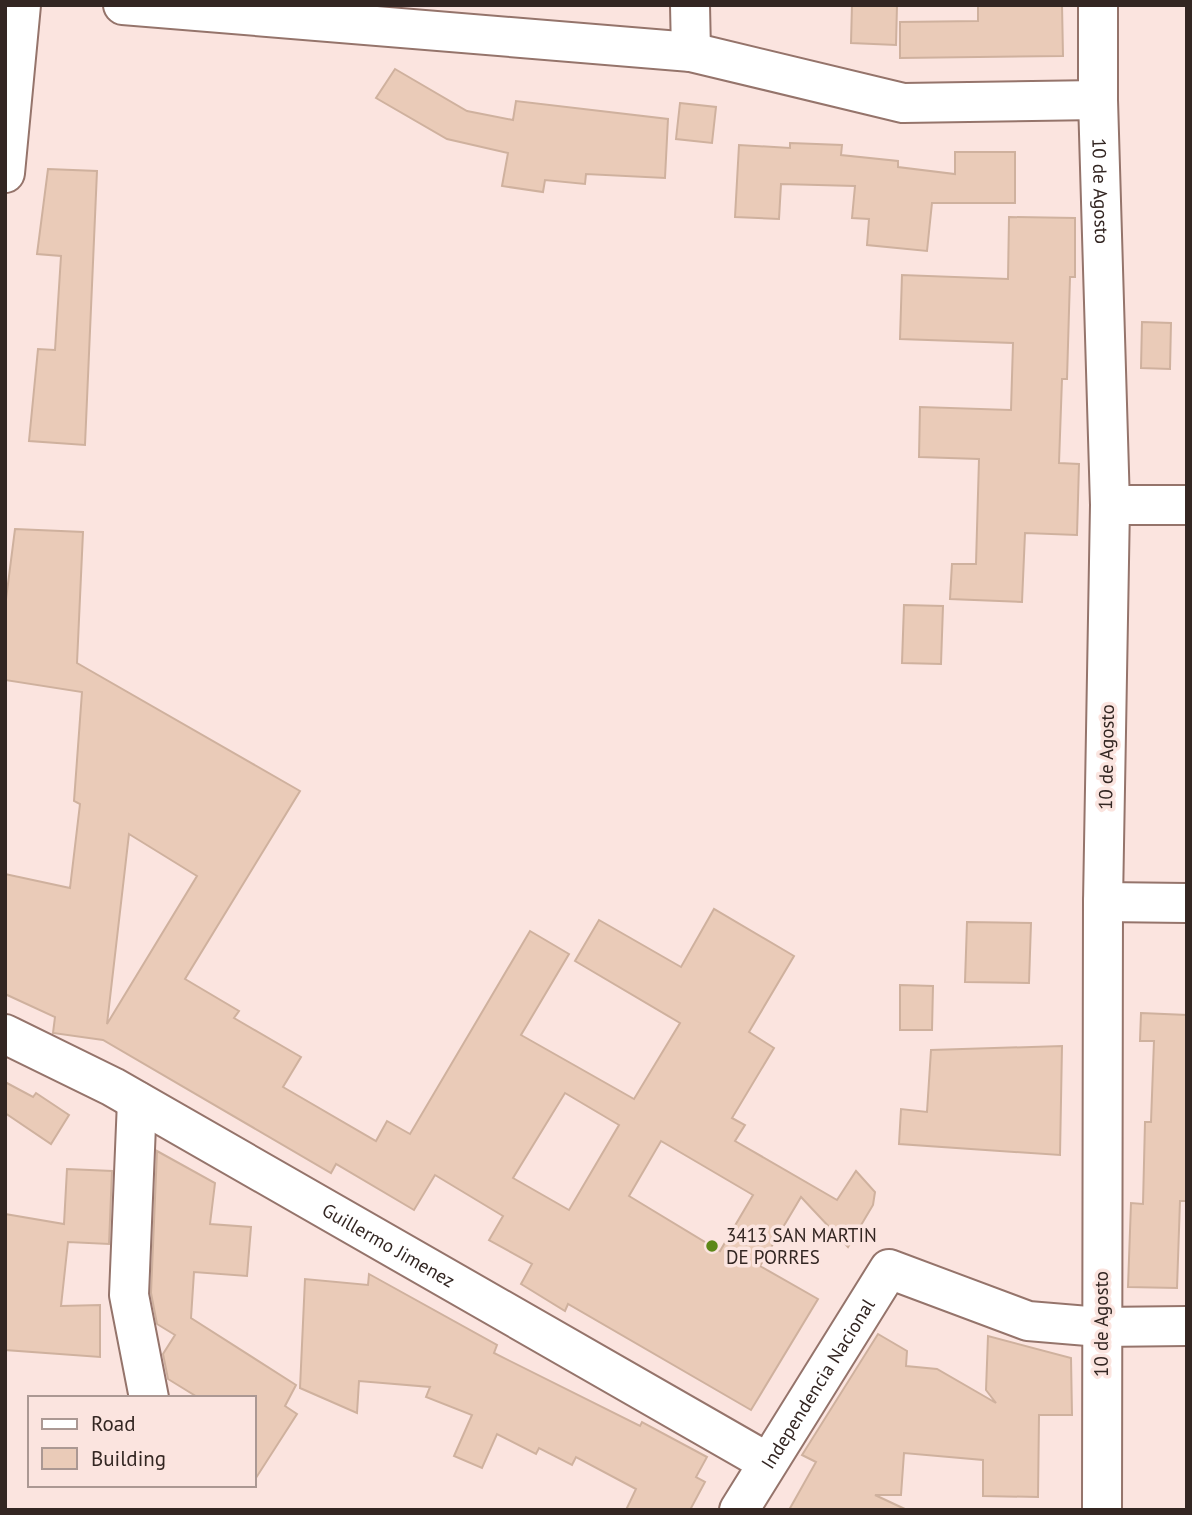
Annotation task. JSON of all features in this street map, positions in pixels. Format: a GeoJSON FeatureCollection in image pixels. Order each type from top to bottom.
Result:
{"type":"FeatureCollection","features":[{"type":"Feature","properties":{"kind":"street"},"geometry":{"type":"LineString","coordinates":[[5,173],[21,5]]}},
{"type":"Feature","properties":{"kind":"street"},"geometry":{"type":"LineString","coordinates":[[123,5],[691,52],[903,103],[1098,100]]}},
{"type":"Feature","properties":{"kind":"street"},"geometry":{"type":"LineString","coordinates":[[690,5],[691,52]]}},
{"type":"Feature","properties":{"kind":"street","name":"10 de Agosto"},"geometry":{"type":"LineString","coordinates":[[1098,5],[1098,100],[1110,505],[1103,902],[1100,1327],[1102,1510]]}},
{"type":"Feature","properties":{"kind":"street"},"geometry":{"type":"LineString","coordinates":[[1110,505],[1187,505]]}},
{"type":"Feature","properties":{"kind":"street"},"geometry":{"type":"LineString","coordinates":[[1103,902],[1187,903]]}},
{"type":"Feature","properties":{"kind":"street","name":"Guillermo Jimenez"},"geometry":{"type":"LineString","coordinates":[[5,1034],[137,1101],[767,1462]]}},
{"type":"Feature","properties":{"kind":"street"},"geometry":{"type":"LineString","coordinates":[[137,1101],[129,1295],[149,1396]]}},
{"type":"Feature","properties":{"kind":"street","name":"Independencia Nacional"},"geometry":{"type":"LineString","coordinates":[[739,1510],[889,1269],[1027,1321],[1100,1327],[1187,1326]]}},
{"type":"Feature","properties":{"kind":"building"},"geometry":{"type":"Polygon","coordinates":[[[852,5],[897,5],[896,45],[851,43],[852,5]]]}},
{"type":"Feature","properties":{"kind":"building"},"geometry":{"type":"Polygon","coordinates":[[[978,5],[1062,5],[1063,56],[900,58],[900,22],[978,21],[978,5]]]}},
{"type":"Feature","properties":{"kind":"building"},"geometry":{"type":"Polygon","coordinates":[[[395,69],[467,111],[513,120],[516,101],[668,119],[665,178],[586,174],[585,184],[545,180],[543,192],[502,186],[508,153],[447,139],[376,98],[395,69]]]}},
{"type":"Feature","properties":{"kind":"building"},"geometry":{"type":"Polygon","coordinates":[[[680,103],[716,107],[712,143],[676,139],[680,103]]]}},
{"type":"Feature","properties":{"kind":"building"},"geometry":{"type":"Polygon","coordinates":[[[790,143],[842,145],[841,155],[898,161],[898,167],[955,174],[955,152],[1015,152],[1015,203],[932,203],[927,251],[867,245],[869,219],[852,218],[855,186],[781,184],[779,219],[735,217],[739,145],[790,148],[790,143]]]}},
{"type":"Feature","properties":{"kind":"building"},"geometry":{"type":"Polygon","coordinates":[[[48,169],[97,171],[85,445],[29,441],[38,349],[55,350],[61,256],[37,254],[48,169]]]}},
{"type":"Feature","properties":{"kind":"building"},"geometry":{"type":"Polygon","coordinates":[[[1009,217],[1075,218],[1075,277],[1070,277],[1067,379],[1062,379],[1059,463],[1079,464],[1077,535],[1025,533],[1022,602],[950,599],[952,564],[976,564],[979,459],[919,457],[920,407],[1011,410],[1013,343],[900,339],[902,275],[1008,279],[1009,217]]]}},
{"type":"Feature","properties":{"kind":"building"},"geometry":{"type":"Polygon","coordinates":[[[1142,322],[1171,323],[1170,369],[1141,368],[1142,322]]]}},
{"type":"Feature","properties":{"kind":"building"},"geometry":{"type":"Polygon","coordinates":[[[15,529],[83,532],[77,663],[300,791],[185,979],[239,1011],[234,1018],[301,1057],[283,1087],[376,1141],[387,1121],[410,1134],[530,931],[569,954],[521,1035],[634,1099],[680,1023],[575,961],[599,920],[681,967],[714,909],[794,956],[749,1032],[774,1048],[732,1118],[745,1125],[735,1141],[837,1200],[856,1171],[875,1192],[873,1205],[848,1247],[801,1197],[760,1266],[818,1299],[751,1410],[568,1304],[565,1311],[521,1284],[532,1264],[489,1240],[503,1216],[435,1175],[414,1210],[336,1164],[331,1173],[103,1040],[53,1033],[55,1017],[5,994],[5,874],[70,888],[80,804],[74,801],[82,692],[5,680],[5,607],[15,529]],[[129,834],[107,1024],[197,876],[129,834]],[[565,1093],[513,1178],[569,1210],[619,1125],[565,1093]],[[661,1141],[629,1196],[720,1251],[753,1195],[661,1141]]]}},
{"type":"Feature","properties":{"kind":"building"},"geometry":{"type":"Polygon","coordinates":[[[904,605],[943,606],[941,664],[902,663],[904,605]]]}},
{"type":"Feature","properties":{"kind":"building"},"geometry":{"type":"Polygon","coordinates":[[[967,922],[1031,923],[1029,983],[965,982],[967,922]]]}},
{"type":"Feature","properties":{"kind":"building"},"geometry":{"type":"Polygon","coordinates":[[[900,985],[933,986],[932,1030],[900,1030],[900,985]]]}},
{"type":"Feature","properties":{"kind":"building"},"geometry":{"type":"Polygon","coordinates":[[[1141,1013],[1187,1015],[1187,1201],[1180,1201],[1177,1288],[1128,1287],[1131,1203],[1143,1204],[1145,1122],[1151,1122],[1154,1041],[1140,1041],[1141,1013]]]}},
{"type":"Feature","properties":{"kind":"building"},"geometry":{"type":"Polygon","coordinates":[[[1062,1046],[1060,1155],[899,1144],[901,1109],[927,1112],[931,1050],[1062,1046]]]}},
{"type":"Feature","properties":{"kind":"building"},"geometry":{"type":"Polygon","coordinates":[[[5,1082],[33,1097],[36,1093],[69,1115],[51,1144],[5,1113],[5,1082]]]}},
{"type":"Feature","properties":{"kind":"building"},"geometry":{"type":"Polygon","coordinates":[[[157,1151],[215,1183],[210,1224],[251,1227],[247,1276],[194,1272],[191,1318],[296,1385],[285,1406],[297,1414],[256,1478],[256,1396],[196,1396],[168,1379],[163,1354],[175,1335],[157,1324],[151,1293],[157,1151]]]}},
{"type":"Feature","properties":{"kind":"building"},"geometry":{"type":"Polygon","coordinates":[[[67,1169],[112,1171],[109,1244],[68,1242],[61,1306],[100,1305],[100,1357],[5,1350],[5,1214],[64,1224],[67,1169]]]}},
{"type":"Feature","properties":{"kind":"building"},"geometry":{"type":"Polygon","coordinates":[[[369,1274],[497,1345],[494,1353],[640,1426],[642,1422],[707,1457],[696,1477],[705,1482],[690,1510],[626,1510],[636,1489],[576,1457],[572,1465],[539,1448],[536,1454],[497,1434],[482,1468],[454,1456],[472,1415],[426,1397],[430,1387],[359,1381],[357,1413],[300,1388],[305,1279],[368,1285],[369,1274]]]}},
{"type":"Feature","properties":{"kind":"building"},"geometry":{"type":"Polygon","coordinates":[[[878,1334],[907,1351],[906,1366],[937,1369],[996,1403],[986,1390],[988,1336],[1071,1358],[1072,1415],[1039,1415],[1038,1497],[983,1496],[983,1460],[904,1453],[901,1495],[875,1495],[907,1510],[789,1510],[816,1462],[802,1455],[878,1334]]]}},
{"type":"Feature","properties":{"kind":"place","name":"3413 SAN MARTIN DE PORRES"},"geometry":{"type":"Point","coordinates":[712,1246]}}]}
